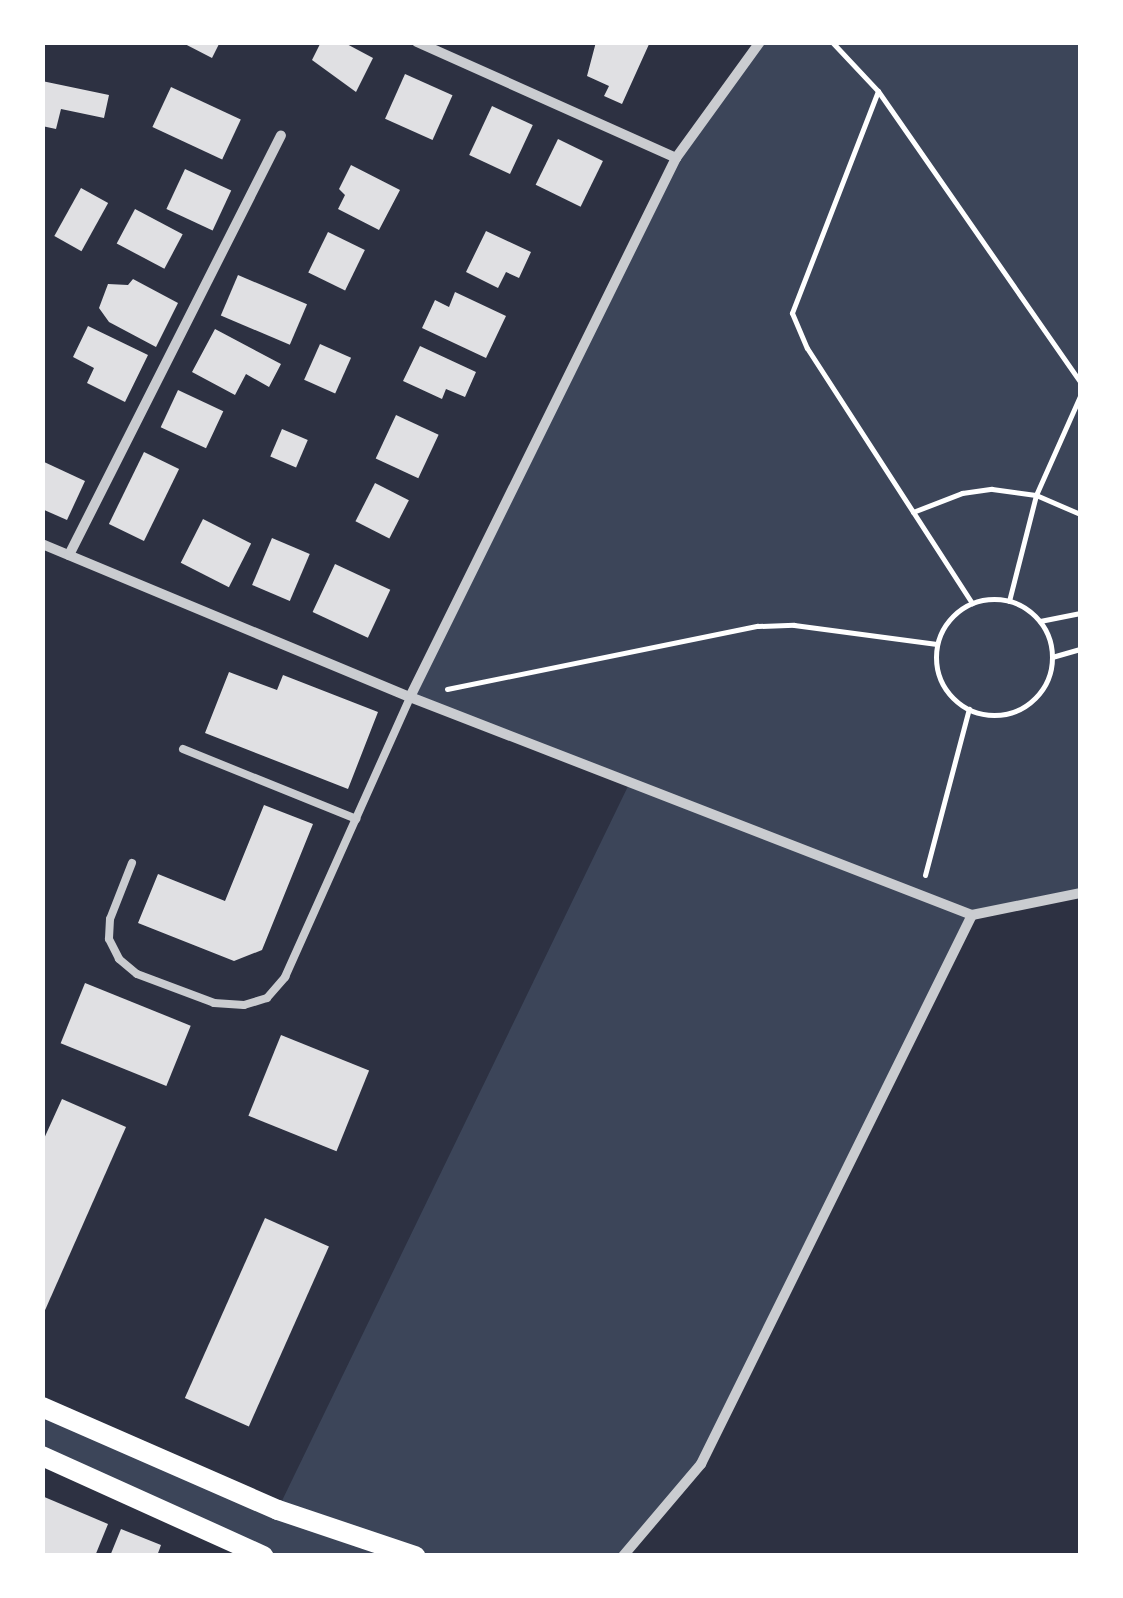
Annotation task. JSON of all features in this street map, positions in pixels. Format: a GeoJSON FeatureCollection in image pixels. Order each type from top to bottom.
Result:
{"type":"FeatureCollection","features":[{"type":"Feature","properties":{"kind":"main road"},"geometry":{"type":"LineString","coordinates":[[42,1406],[278,1510],[415,1556]]}},
{"type":"Feature","properties":{"kind":"main road"},"geometry":{"type":"LineString","coordinates":[[42,1456],[263,1556]]}},
{"type":"Feature","properties":{"kind":"street"},"geometry":{"type":"LineString","coordinates":[[418,42],[676,158]]}},
{"type":"Feature","properties":{"kind":"street"},"geometry":{"type":"LineString","coordinates":[[410,697],[676,158],[760,42]]}},
{"type":"Feature","properties":{"kind":"street"},"geometry":{"type":"LineString","coordinates":[[69,555],[282,135]]}},
{"type":"Feature","properties":{"kind":"street"},"geometry":{"type":"LineString","coordinates":[[42,544],[410,697],[920,891],[972,915],[1080,893]]}},
{"type":"Feature","properties":{"kind":"street"},"geometry":{"type":"LineString","coordinates":[[623,1556],[701,1464],[972,915]]}},
{"type":"Feature","properties":{"kind":"lane"},"geometry":{"type":"LineString","coordinates":[[132,862],[110,919],[109,939],[119,959],[137,974],[199,997],[244,1005],[266,998],[285,977],[410,697]]}},
{"type":"Feature","properties":{"kind":"lane"},"geometry":{"type":"LineString","coordinates":[[183,749],[356,818]]}},
{"type":"Feature","properties":{"kind":"path"},"geometry":{"type":"LineString","coordinates":[[832,42],[878,91],[1080,382]]}},
{"type":"Feature","properties":{"kind":"path"},"geometry":{"type":"LineString","coordinates":[[878,91],[792,313],[808,348],[972,603]]}},
{"type":"Feature","properties":{"kind":"path"},"geometry":{"type":"LineString","coordinates":[[1010,600],[1036,494],[1080,396]]}},
{"type":"Feature","properties":{"kind":"path"},"geometry":{"type":"LineString","coordinates":[[913,512],[962,493],[1036,494],[1080,514]]}},
{"type":"Feature","properties":{"kind":"path"},"geometry":{"type":"LineString","coordinates":[[1010,600],[1040,622],[1052,656],[1040,693],[1025,706],[988,714],[969,709],[942,683],[937,644],[956,612],[972,603],[1010,600]]}},
{"type":"Feature","properties":{"kind":"path"},"geometry":{"type":"LineString","coordinates":[[1040,622],[1080,612]]}},
{"type":"Feature","properties":{"kind":"path"},"geometry":{"type":"LineString","coordinates":[[410,697],[758,626],[794,625],[937,644]]}},
{"type":"Feature","properties":{"kind":"path"},"geometry":{"type":"LineString","coordinates":[[1052,656],[1080,650]]}},
{"type":"Feature","properties":{"kind":"path"},"geometry":{"type":"LineString","coordinates":[[920,891],[969,709]]}},
{"type":"Feature","properties":{"kind":"shaded area"},"geometry":{"type":"Polygon","coordinates":[[[760,43],[1080,43],[1080,893],[972,916],[701,1464],[623,1555],[263,1556],[43,1456],[43,1407],[278,1509],[632,778],[410,697],[676,158],[760,43]]]}},
{"type":"Feature","properties":{"kind":"building"},"geometry":{"type":"Polygon","coordinates":[[[181,42],[220,42],[212,58],[181,42]]]}},
{"type":"Feature","properties":{"kind":"building"},"geometry":{"type":"Polygon","coordinates":[[[321,42],[343,42],[373,58],[356,92],[312,60],[321,42]]]}},
{"type":"Feature","properties":{"kind":"building"},"geometry":{"type":"Polygon","coordinates":[[[596,42],[650,42],[622,104],[604,96],[609,86],[587,76],[596,42]]]}},
{"type":"Feature","properties":{"kind":"building"},"geometry":{"type":"Polygon","coordinates":[[[405,74],[453,95],[433,140],[385,119],[405,74]]]}},
{"type":"Feature","properties":{"kind":"building"},"geometry":{"type":"Polygon","coordinates":[[[42,81],[109,95],[104,118],[61,109],[56,129],[42,126],[42,81]]]}},
{"type":"Feature","properties":{"kind":"building"},"geometry":{"type":"Polygon","coordinates":[[[171,87],[241,120],[222,159],[152,127],[171,87]]]}},
{"type":"Feature","properties":{"kind":"building"},"geometry":{"type":"Polygon","coordinates":[[[492,106],[533,125],[510,174],[469,155],[492,106]]]}},
{"type":"Feature","properties":{"kind":"building"},"geometry":{"type":"Polygon","coordinates":[[[558,139],[603,161],[581,207],[536,185],[558,139]]]}},
{"type":"Feature","properties":{"kind":"building"},"geometry":{"type":"Polygon","coordinates":[[[351,165],[400,190],[379,230],[338,209],[345,195],[339,189],[351,165]]]}},
{"type":"Feature","properties":{"kind":"building"},"geometry":{"type":"Polygon","coordinates":[[[185,169],[231,191],[213,230],[166,209],[185,169]]]}},
{"type":"Feature","properties":{"kind":"building"},"geometry":{"type":"Polygon","coordinates":[[[81,188],[108,203],[81,251],[54,236],[81,188]]]}},
{"type":"Feature","properties":{"kind":"building"},"geometry":{"type":"Polygon","coordinates":[[[135,209],[183,234],[164,269],[117,243],[135,209]]]}},
{"type":"Feature","properties":{"kind":"building"},"geometry":{"type":"Polygon","coordinates":[[[486,231],[531,252],[519,278],[506,272],[498,288],[466,272],[486,231]]]}},
{"type":"Feature","properties":{"kind":"building"},"geometry":{"type":"Polygon","coordinates":[[[328,232],[365,250],[345,290],[308,272],[328,232]]]}},
{"type":"Feature","properties":{"kind":"building"},"geometry":{"type":"Polygon","coordinates":[[[238,275],[307,304],[290,345],[221,316],[238,275]]]}},
{"type":"Feature","properties":{"kind":"building"},"geometry":{"type":"Polygon","coordinates":[[[133,279],[178,303],[156,347],[109,322],[99,308],[108,284],[128,285],[133,279]]]}},
{"type":"Feature","properties":{"kind":"building"},"geometry":{"type":"Polygon","coordinates":[[[455,292],[506,316],[486,358],[422,328],[435,300],[449,307],[455,292]]]}},
{"type":"Feature","properties":{"kind":"building"},"geometry":{"type":"Polygon","coordinates":[[[88,326],[148,355],[125,402],[87,383],[94,368],[73,357],[88,326]]]}},
{"type":"Feature","properties":{"kind":"building"},"geometry":{"type":"Polygon","coordinates":[[[215,329],[281,364],[269,387],[246,374],[235,395],[192,372],[215,329]]]}},
{"type":"Feature","properties":{"kind":"building"},"geometry":{"type":"Polygon","coordinates":[[[320,344],[351,358],[335,393],[304,380],[320,344]]]}},
{"type":"Feature","properties":{"kind":"building"},"geometry":{"type":"Polygon","coordinates":[[[420,346],[476,372],[465,397],[446,389],[442,399],[403,381],[420,346]]]}},
{"type":"Feature","properties":{"kind":"building"},"geometry":{"type":"Polygon","coordinates":[[[178,390],[223,411],[206,448],[161,427],[178,390]]]}},
{"type":"Feature","properties":{"kind":"building"},"geometry":{"type":"Polygon","coordinates":[[[396,415],[439,435],[418,478],[376,459],[396,415]]]}},
{"type":"Feature","properties":{"kind":"building"},"geometry":{"type":"Polygon","coordinates":[[[282,429],[308,440],[296,468],[270,457],[282,429]]]}},
{"type":"Feature","properties":{"kind":"building"},"geometry":{"type":"Polygon","coordinates":[[[144,452],[179,469],[144,541],[109,524],[144,452]]]}},
{"type":"Feature","properties":{"kind":"building"},"geometry":{"type":"Polygon","coordinates":[[[42,461],[85,481],[67,520],[42,509],[42,461]]]}},
{"type":"Feature","properties":{"kind":"building"},"geometry":{"type":"Polygon","coordinates":[[[375,483],[409,500],[389,539],[355,521],[375,483]]]}},
{"type":"Feature","properties":{"kind":"building"},"geometry":{"type":"Polygon","coordinates":[[[203,519],[251,544],[229,587],[181,563],[203,519]]]}},
{"type":"Feature","properties":{"kind":"building"},"geometry":{"type":"Polygon","coordinates":[[[272,538],[310,554],[290,601],[252,585],[272,538]]]}},
{"type":"Feature","properties":{"kind":"building"},"geometry":{"type":"Polygon","coordinates":[[[335,564],[390,590],[368,638],[313,612],[335,564]]]}},
{"type":"Feature","properties":{"kind":"building"},"geometry":{"type":"Polygon","coordinates":[[[229,672],[277,690],[283,675],[378,712],[348,789],[205,733],[229,672]]]}},
{"type":"Feature","properties":{"kind":"building"},"geometry":{"type":"Polygon","coordinates":[[[264,805],[313,824],[262,950],[234,961],[138,923],[158,874],[225,901],[264,805]]]}},
{"type":"Feature","properties":{"kind":"building"},"geometry":{"type":"Polygon","coordinates":[[[85,983],[191,1026],[166,1086],[61,1043],[85,983]]]}},
{"type":"Feature","properties":{"kind":"building"},"geometry":{"type":"Polygon","coordinates":[[[281,1035],[369,1071],[336,1151],[248,1116],[281,1035]]]}},
{"type":"Feature","properties":{"kind":"building"},"geometry":{"type":"Polygon","coordinates":[[[62,1099],[126,1127],[42,1317],[42,1143],[62,1099]]]}},
{"type":"Feature","properties":{"kind":"building"},"geometry":{"type":"Polygon","coordinates":[[[265,1218],[329,1246],[249,1426],[185,1398],[265,1218]]]}},
{"type":"Feature","properties":{"kind":"building"},"geometry":{"type":"Polygon","coordinates":[[[42,1496],[108,1524],[95,1556],[42,1556],[42,1496]]]}},
{"type":"Feature","properties":{"kind":"building"},"geometry":{"type":"Polygon","coordinates":[[[121,1529],[161,1545],[157,1556],[110,1556],[121,1529]]]}}]}
